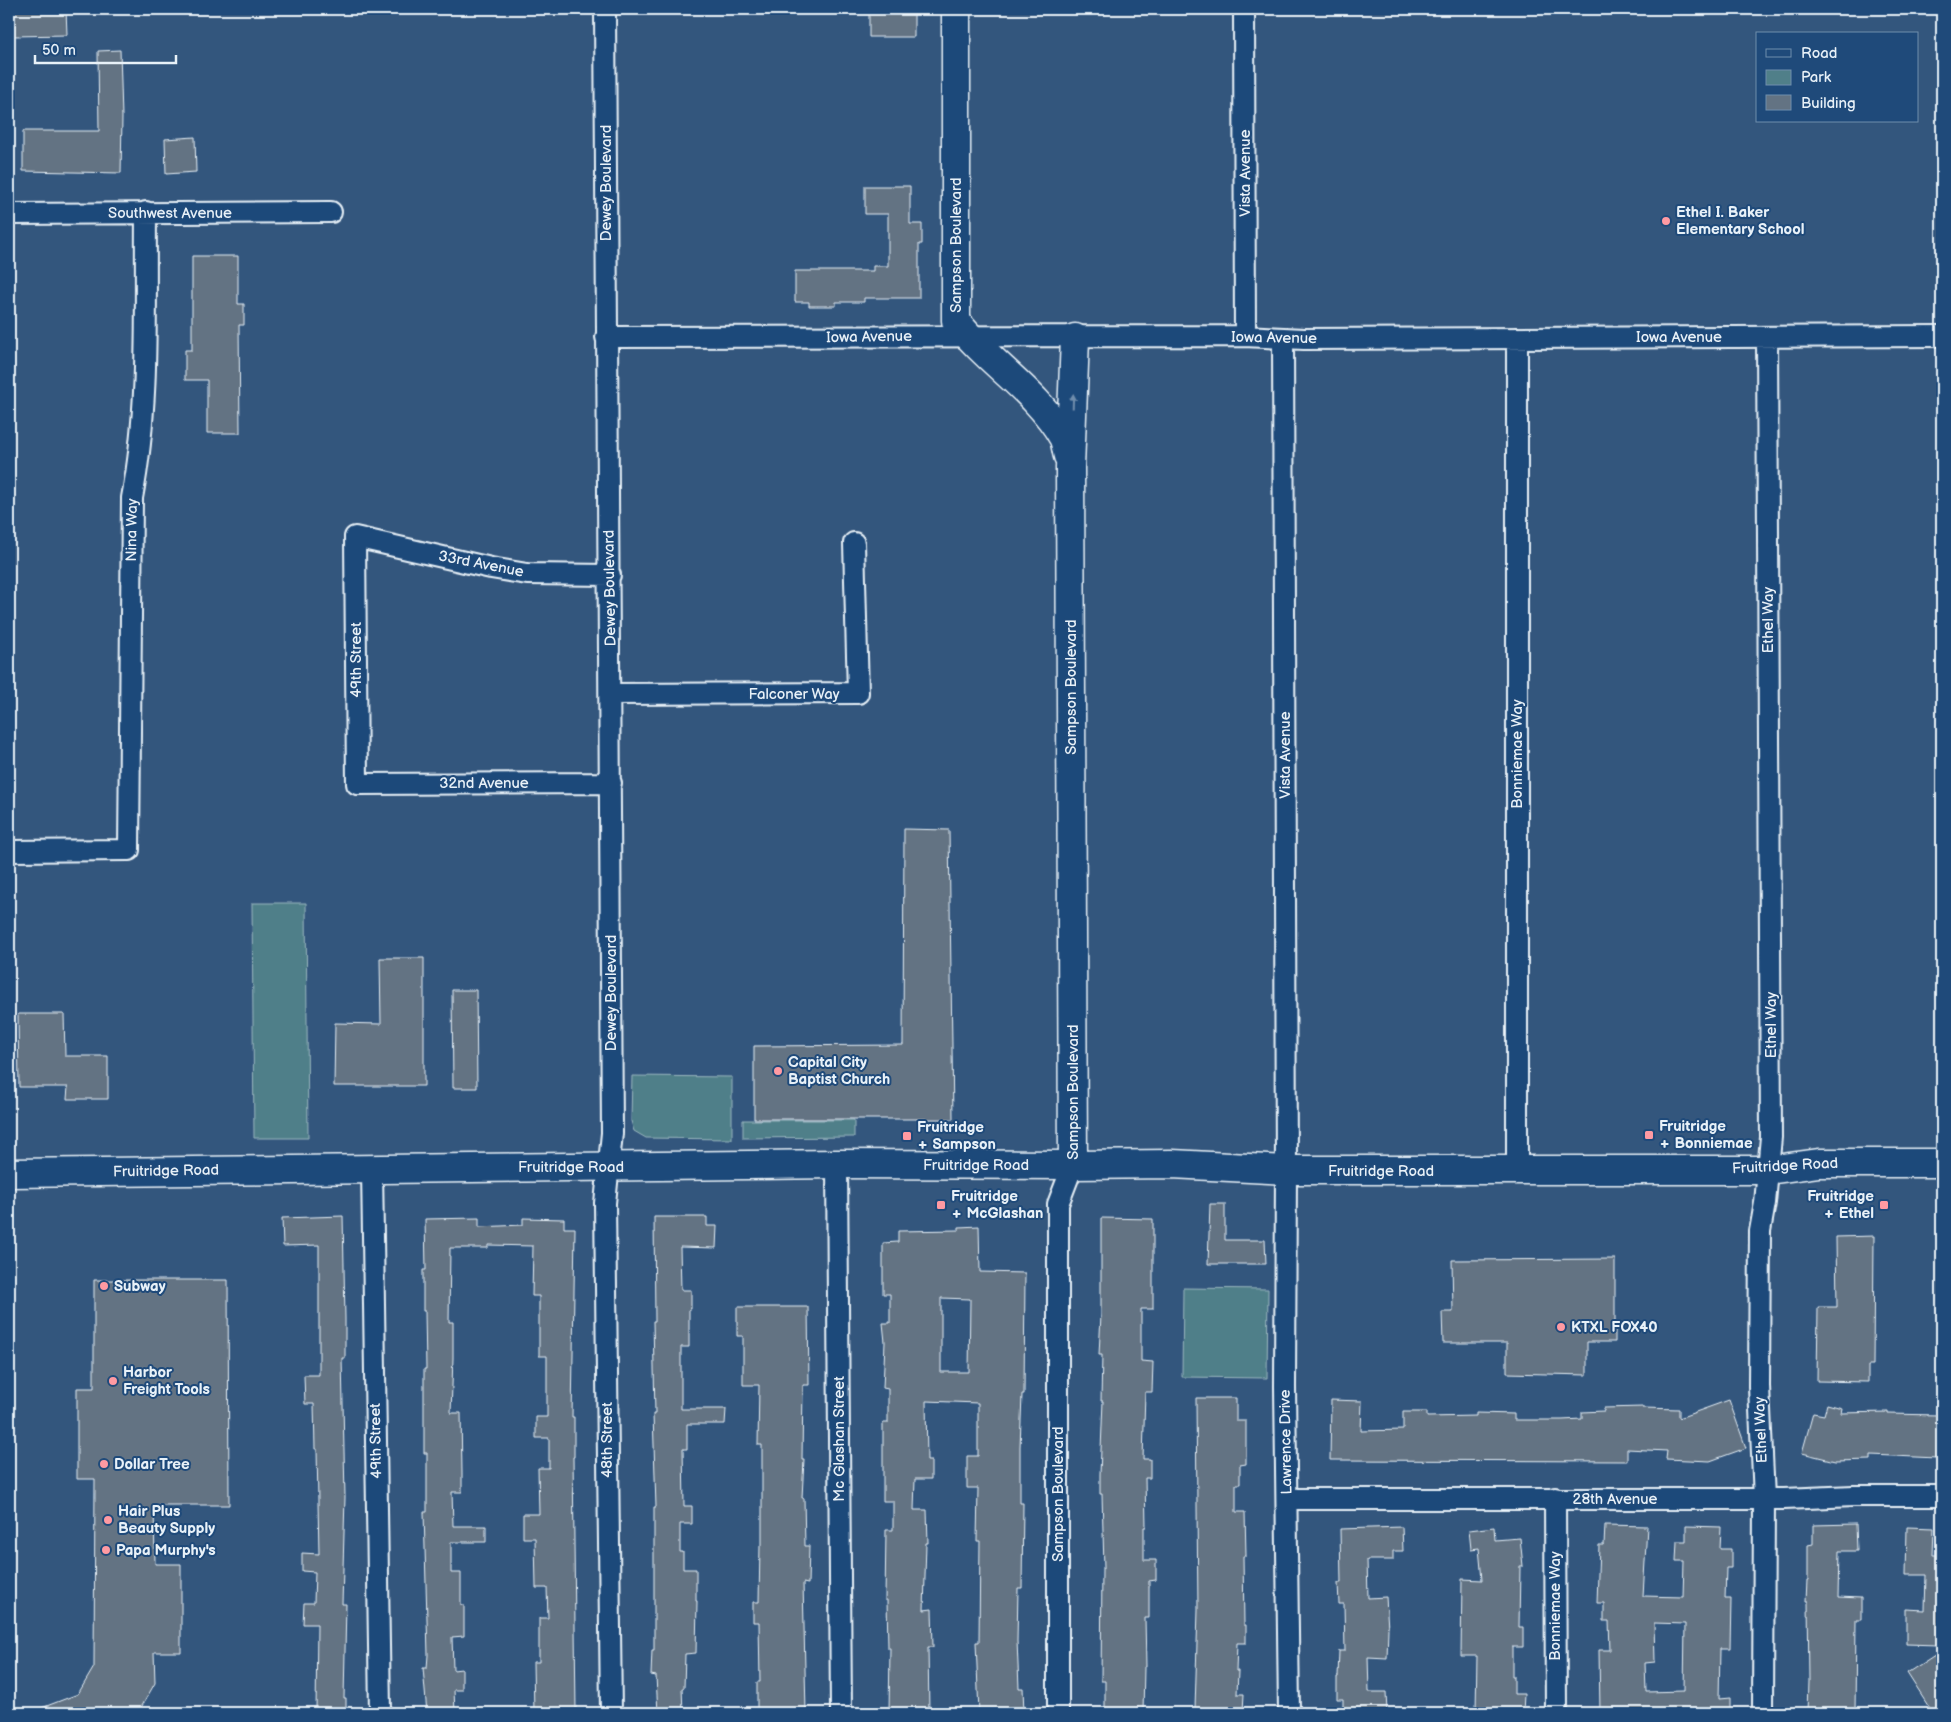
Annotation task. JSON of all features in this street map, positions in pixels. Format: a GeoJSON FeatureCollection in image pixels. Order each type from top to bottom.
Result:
{"type":"FeatureCollection","features":[{"type":"Feature","properties":{"kind":"main road","name":"Sampson Boulevard"},"geometry":{"type":"LineString","coordinates":[[956,9],[956,321],[968,336],[1039,405],[1064,439],[1070,467]]}},
{"type":"Feature","properties":{"kind":"main road","name":"Sampson Boulevard"},"geometry":{"type":"LineString","coordinates":[[1073,1165],[1070,467],[1075,338]]}},
{"type":"Feature","properties":{"kind":"main road","name":"Fruitridge Road"},"geometry":{"type":"LineString","coordinates":[[9,1173],[837,1164],[1172,1164],[1286,1170],[1767,1170],[1819,1163],[1942,1162]]}},
{"type":"Feature","properties":{"kind":"street","name":"Dewey Boulevard"},"geometry":{"type":"LineString","coordinates":[[605,9],[606,337],[611,783],[612,1133],[609,1167]]}},
{"type":"Feature","properties":{"kind":"street","name":"Vista Avenue"},"geometry":{"type":"LineString","coordinates":[[1244,9],[1245,336]]}},
{"type":"Feature","properties":{"kind":"street","name":"Nina Way"},"geometry":{"type":"LineString","coordinates":[[9,851],[129,850],[132,498],[138,465],[146,369],[144,340],[146,212]]}},
{"type":"Feature","properties":{"kind":"street","name":"Southwest Avenue"},"geometry":{"type":"LineString","coordinates":[[9,214],[331,212]]}},
{"type":"Feature","properties":{"kind":"street","name":"Iowa Avenue"},"geometry":{"type":"LineString","coordinates":[[606,337],[968,336],[1075,338],[1245,336],[1284,339],[1942,336]]}},
{"type":"Feature","properties":{"kind":"street","name":"Ethel Way"},"geometry":{"type":"LineString","coordinates":[[1763,1713],[1764,1499],[1759,1386],[1760,1231],[1765,1203],[1771,1137],[1767,337]]}},
{"type":"Feature","properties":{"kind":"street","name":"Bonniemae Way"},"geometry":{"type":"LineString","coordinates":[[1517,338],[1518,1171]]}},
{"type":"Feature","properties":{"kind":"street","name":"Vista Avenue"},"geometry":{"type":"LineString","coordinates":[[1284,339],[1286,1170]]}},
{"type":"Feature","properties":{"kind":"street","name":"33rd Avenue"},"geometry":{"type":"LineString","coordinates":[[355,537],[491,568],[527,574],[610,575]]}},
{"type":"Feature","properties":{"kind":"street","name":"49th Street"},"geometry":{"type":"LineString","coordinates":[[355,537],[357,784]]}},
{"type":"Feature","properties":{"kind":"street","name":"Falconer Way"},"geometry":{"type":"LineString","coordinates":[[610,694],[858,693],[854,543]]}},
{"type":"Feature","properties":{"kind":"street","name":"32nd Avenue"},"geometry":{"type":"LineString","coordinates":[[357,784],[611,783]]}},
{"type":"Feature","properties":{"kind":"street","name":"Mc Glashan Street"},"geometry":{"type":"LineString","coordinates":[[837,1164],[842,1713]]}},
{"type":"Feature","properties":{"kind":"street","name":"Sampson Boulevard"},"geometry":{"type":"LineString","coordinates":[[1058,1713],[1058,1204],[1073,1165]]}},
{"type":"Feature","properties":{"kind":"street","name":"48th Street"},"geometry":{"type":"LineString","coordinates":[[609,1167],[605,1213],[611,1713]]}},
{"type":"Feature","properties":{"kind":"street","name":"49th Street"},"geometry":{"type":"LineString","coordinates":[[372,1168],[380,1713]]}},
{"type":"Feature","properties":{"kind":"street","name":"Lawrence Drive"},"geometry":{"type":"LineString","coordinates":[[1286,1170],[1285,1386],[1289,1713]]}},
{"type":"Feature","properties":{"kind":"street","name":"28th Avenue"},"geometry":{"type":"LineString","coordinates":[[1287,1499],[1764,1499],[1942,1496]]}},
{"type":"Feature","properties":{"kind":"street","name":"Bonniemae Way"},"geometry":{"type":"LineString","coordinates":[[1555,1498],[1556,1713]]}},
{"type":"Feature","properties":{"kind":"green space"},"geometry":{"type":"Polygon","coordinates":[[[252,903],[306,903],[308,1138],[254,1138],[252,903]]]}},
{"type":"Feature","properties":{"kind":"green space"},"geometry":{"type":"Polygon","coordinates":[[[632,1076],[732,1077],[732,1139],[646,1138],[634,1131],[631,1121],[632,1076]]]}},
{"type":"Feature","properties":{"kind":"green space"},"geometry":{"type":"Polygon","coordinates":[[[743,1120],[854,1120],[854,1137],[743,1138],[743,1120]]]}},
{"type":"Feature","properties":{"kind":"green space"},"geometry":{"type":"Polygon","coordinates":[[[1183,1288],[1268,1289],[1267,1378],[1182,1377],[1183,1288]]]}},
{"type":"Feature","properties":{"kind":"building"},"geometry":{"type":"Polygon","coordinates":[[[66,9],[67,35],[14,36],[13,10],[66,9]]]}},
{"type":"Feature","properties":{"kind":"building"},"geometry":{"type":"Polygon","coordinates":[[[869,12],[914,12],[914,37],[869,37],[869,12]]]}},
{"type":"Feature","properties":{"kind":"building"},"geometry":{"type":"Polygon","coordinates":[[[120,50],[121,173],[23,171],[23,131],[99,131],[98,51],[120,50]]]}},
{"type":"Feature","properties":{"kind":"building"},"geometry":{"type":"Polygon","coordinates":[[[195,137],[196,172],[166,174],[165,139],[195,137]]]}},
{"type":"Feature","properties":{"kind":"building"},"geometry":{"type":"Polygon","coordinates":[[[865,186],[910,186],[910,224],[922,224],[922,244],[919,244],[919,298],[864,298],[864,302],[836,302],[836,306],[809,306],[809,302],[795,302],[795,271],[873,271],[873,266],[888,266],[888,214],[865,214],[865,186]]]}},
{"type":"Feature","properties":{"kind":"building"},"geometry":{"type":"Polygon","coordinates":[[[192,256],[238,256],[238,304],[244,304],[244,325],[239,325],[240,433],[207,433],[207,380],[185,380],[185,350],[192,350],[192,256]]]}},
{"type":"Feature","properties":{"kind":"building"},"geometry":{"type":"Polygon","coordinates":[[[904,829],[949,830],[953,1119],[754,1119],[754,1046],[903,1045],[904,829]]]}},
{"type":"Feature","properties":{"kind":"building"},"geometry":{"type":"Polygon","coordinates":[[[380,958],[424,958],[424,1086],[334,1086],[335,1023],[381,1024],[380,958]]]}},
{"type":"Feature","properties":{"kind":"building"},"geometry":{"type":"Polygon","coordinates":[[[452,990],[476,990],[477,1088],[453,1088],[452,990]]]}},
{"type":"Feature","properties":{"kind":"building"},"geometry":{"type":"Polygon","coordinates":[[[18,1014],[64,1014],[65,1056],[108,1056],[108,1099],[67,1099],[68,1087],[19,1087],[18,1014]]]}},
{"type":"Feature","properties":{"kind":"building"},"geometry":{"type":"Polygon","coordinates":[[[1210,1204],[1225,1204],[1225,1240],[1265,1240],[1266,1264],[1208,1264],[1210,1204]]]}},
{"type":"Feature","properties":{"kind":"building"},"geometry":{"type":"Polygon","coordinates":[[[343,1216],[345,1358],[342,1358],[345,1497],[342,1604],[346,1604],[344,1698],[346,1698],[346,1713],[316,1713],[317,1624],[303,1624],[304,1603],[314,1603],[315,1572],[302,1571],[302,1553],[319,1554],[314,1404],[305,1404],[304,1375],[319,1375],[319,1245],[283,1246],[282,1218],[343,1216]]]}},
{"type":"Feature","properties":{"kind":"building"},"geometry":{"type":"Polygon","coordinates":[[[654,1217],[707,1217],[707,1226],[717,1226],[716,1248],[680,1247],[681,1290],[691,1290],[689,1347],[681,1347],[681,1409],[726,1409],[725,1424],[687,1424],[687,1449],[683,1449],[684,1506],[692,1506],[692,1524],[680,1524],[680,1552],[683,1552],[683,1569],[696,1569],[697,1601],[696,1653],[685,1654],[684,1688],[682,1688],[683,1713],[658,1713],[656,1676],[651,1675],[652,1650],[654,1650],[654,1507],[656,1507],[653,1414],[655,1414],[653,1321],[655,1321],[654,1217]]]}},
{"type":"Feature","properties":{"kind":"building"},"geometry":{"type":"Polygon","coordinates":[[[479,1218],[479,1227],[523,1225],[523,1218],[564,1219],[564,1228],[575,1228],[572,1417],[574,1417],[576,1713],[534,1713],[533,1662],[539,1662],[539,1618],[548,1618],[547,1588],[536,1588],[535,1538],[523,1538],[523,1514],[539,1514],[538,1468],[549,1468],[549,1438],[536,1438],[536,1417],[547,1417],[547,1356],[539,1356],[539,1296],[532,1296],[533,1246],[488,1245],[488,1248],[450,1248],[449,1322],[453,1322],[451,1413],[461,1413],[462,1473],[462,1492],[452,1492],[453,1526],[486,1526],[486,1542],[451,1542],[451,1573],[461,1573],[461,1605],[464,1605],[464,1636],[452,1637],[453,1670],[462,1669],[462,1690],[454,1690],[455,1713],[427,1713],[423,1668],[427,1668],[428,1655],[424,1512],[427,1512],[427,1453],[424,1453],[425,1311],[423,1311],[423,1270],[426,1270],[425,1219],[479,1218]]]}},
{"type":"Feature","properties":{"kind":"building"},"geometry":{"type":"Polygon","coordinates":[[[1101,1218],[1153,1219],[1153,1309],[1141,1309],[1141,1361],[1153,1362],[1152,1392],[1145,1392],[1143,1459],[1150,1459],[1150,1478],[1145,1478],[1146,1527],[1144,1527],[1144,1560],[1156,1560],[1156,1580],[1149,1581],[1149,1618],[1145,1618],[1146,1667],[1144,1667],[1143,1713],[1105,1713],[1105,1681],[1101,1681],[1102,1568],[1104,1568],[1102,1494],[1100,1494],[1103,1401],[1101,1401],[1102,1355],[1099,1355],[1101,1218]]]}},
{"type":"Feature","properties":{"kind":"building"},"geometry":{"type":"Polygon","coordinates":[[[979,1226],[980,1272],[1025,1273],[1024,1394],[1022,1394],[1020,1447],[1020,1503],[1023,1503],[1022,1588],[1018,1588],[1017,1641],[1019,1688],[1023,1688],[1024,1713],[979,1713],[976,1642],[979,1642],[980,1541],[977,1541],[978,1488],[967,1488],[967,1456],[978,1456],[978,1403],[926,1401],[927,1461],[931,1461],[931,1479],[915,1479],[914,1510],[927,1510],[928,1543],[926,1543],[924,1610],[932,1609],[933,1647],[928,1647],[929,1713],[889,1713],[890,1648],[888,1648],[887,1600],[885,1600],[886,1530],[893,1530],[893,1501],[883,1501],[883,1423],[888,1423],[888,1389],[883,1388],[885,1342],[883,1323],[890,1323],[890,1294],[883,1294],[883,1243],[898,1242],[898,1231],[959,1230],[959,1227],[979,1226]],[[941,1298],[941,1372],[969,1372],[970,1299],[941,1298]]]}},
{"type":"Feature","properties":{"kind":"building"},"geometry":{"type":"Polygon","coordinates":[[[1874,1236],[1873,1366],[1868,1366],[1868,1382],[1817,1381],[1818,1307],[1837,1307],[1836,1237],[1874,1236]]]}},
{"type":"Feature","properties":{"kind":"building","name":"KTXL FOX40"},"geometry":{"type":"Polygon","coordinates":[[[1615,1259],[1615,1342],[1587,1342],[1587,1375],[1507,1373],[1507,1343],[1443,1343],[1442,1312],[1453,1312],[1452,1260],[1615,1259]]]}},
{"type":"Feature","properties":{"kind":"building"},"geometry":{"type":"Polygon","coordinates":[[[94,1280],[228,1280],[229,1505],[154,1505],[155,1564],[181,1564],[181,1652],[154,1652],[155,1683],[138,1713],[31,1713],[78,1694],[94,1667],[95,1479],[77,1479],[77,1388],[94,1388],[94,1280]]]}},
{"type":"Feature","properties":{"kind":"building"},"geometry":{"type":"Polygon","coordinates":[[[737,1307],[808,1307],[809,1385],[803,1385],[802,1459],[804,1459],[802,1498],[804,1498],[805,1546],[809,1546],[808,1584],[803,1583],[806,1713],[757,1713],[757,1682],[760,1682],[759,1622],[753,1622],[753,1602],[759,1602],[760,1545],[762,1545],[762,1445],[758,1445],[759,1385],[743,1385],[743,1336],[737,1336],[737,1307]]]}},
{"type":"Feature","properties":{"kind":"building"},"geometry":{"type":"Polygon","coordinates":[[[1196,1398],[1236,1398],[1236,1421],[1246,1421],[1246,1464],[1240,1465],[1240,1484],[1236,1484],[1236,1512],[1245,1512],[1246,1556],[1243,1556],[1246,1643],[1237,1643],[1236,1671],[1238,1671],[1237,1694],[1244,1694],[1243,1711],[1195,1709],[1198,1610],[1196,1398]]]}},
{"type":"Feature","properties":{"kind":"building"},"geometry":{"type":"Polygon","coordinates":[[[1331,1400],[1362,1401],[1361,1431],[1403,1430],[1403,1412],[1427,1412],[1427,1417],[1476,1416],[1476,1413],[1514,1414],[1514,1420],[1562,1420],[1582,1419],[1582,1412],[1604,1411],[1604,1408],[1643,1407],[1679,1409],[1679,1418],[1729,1400],[1746,1448],[1710,1461],[1666,1459],[1667,1451],[1627,1449],[1627,1461],[1330,1460],[1331,1400]]]}},
{"type":"Feature","properties":{"kind":"building"},"geometry":{"type":"Polygon","coordinates":[[[1827,1404],[1842,1408],[1841,1413],[1888,1412],[1888,1414],[1938,1415],[1937,1458],[1871,1455],[1871,1460],[1835,1461],[1802,1453],[1813,1413],[1824,1415],[1827,1404]]]}},
{"type":"Feature","properties":{"kind":"building"},"geometry":{"type":"Polygon","coordinates":[[[1856,1524],[1857,1551],[1839,1551],[1838,1597],[1861,1598],[1861,1620],[1856,1620],[1855,1713],[1808,1713],[1808,1601],[1806,1601],[1808,1545],[1813,1544],[1813,1525],[1856,1524]]]}},
{"type":"Feature","properties":{"kind":"building"},"geometry":{"type":"Polygon","coordinates":[[[1605,1525],[1647,1526],[1643,1596],[1683,1597],[1684,1561],[1676,1561],[1677,1541],[1686,1541],[1686,1526],[1721,1527],[1720,1549],[1731,1549],[1731,1568],[1726,1568],[1725,1599],[1731,1599],[1730,1648],[1720,1648],[1719,1699],[1730,1698],[1730,1713],[1600,1713],[1599,1650],[1610,1650],[1609,1621],[1604,1621],[1604,1603],[1597,1603],[1599,1545],[1604,1545],[1605,1525]],[[1654,1623],[1655,1662],[1645,1663],[1646,1692],[1684,1691],[1685,1624],[1654,1623]]]}},
{"type":"Feature","properties":{"kind":"building"},"geometry":{"type":"Polygon","coordinates":[[[1402,1527],[1403,1551],[1393,1551],[1393,1560],[1367,1560],[1368,1598],[1386,1597],[1388,1629],[1387,1658],[1368,1657],[1369,1692],[1386,1692],[1387,1713],[1343,1713],[1343,1699],[1337,1699],[1339,1651],[1345,1651],[1344,1604],[1339,1604],[1338,1583],[1341,1583],[1340,1529],[1402,1527]]]}},
{"type":"Feature","properties":{"kind":"building"},"geometry":{"type":"Polygon","coordinates":[[[1494,1527],[1495,1540],[1520,1538],[1523,1566],[1520,1566],[1519,1627],[1523,1627],[1523,1647],[1512,1647],[1512,1676],[1514,1676],[1514,1694],[1524,1694],[1523,1713],[1476,1711],[1477,1656],[1461,1656],[1462,1579],[1482,1580],[1479,1548],[1471,1549],[1469,1530],[1494,1527]]]}},
{"type":"Feature","properties":{"kind":"building"},"geometry":{"type":"Polygon","coordinates":[[[1907,1527],[1934,1528],[1933,1555],[1942,1555],[1942,1622],[1939,1622],[1938,1645],[1906,1644],[1906,1609],[1925,1610],[1926,1575],[1906,1575],[1907,1527]]]}},
{"type":"Feature","properties":{"kind":"building"},"geometry":{"type":"Polygon","coordinates":[[[1938,1653],[1938,1663],[1942,1661],[1942,1705],[1932,1712],[1907,1673],[1938,1653]]]}},
{"type":"Feature","properties":{"kind":"place","name":"Ethel I. Baker Elementary School"},"geometry":{"type":"Point","coordinates":[1666,221]}},
{"type":"Feature","properties":{"kind":"place","name":"Capital City Baptist Church"},"geometry":{"type":"Point","coordinates":[778,1071]}},
{"type":"Feature","properties":{"kind":"place","name":"Fruitridge + Bonniemae"},"geometry":{"type":"Point","coordinates":[1649,1135]}},
{"type":"Feature","properties":{"kind":"place","name":"Fruitridge + Sampson"},"geometry":{"type":"Point","coordinates":[907,1136]}},
{"type":"Feature","properties":{"kind":"place","name":"Fruitridge + McGlashan"},"geometry":{"type":"Point","coordinates":[941,1205]}},
{"type":"Feature","properties":{"kind":"place","name":"Fruitridge + Ethel"},"geometry":{"type":"Point","coordinates":[1884,1205]}},
{"type":"Feature","properties":{"kind":"place","name":"Subway"},"geometry":{"type":"Point","coordinates":[104,1286]}},
{"type":"Feature","properties":{"kind":"place","name":"KTXL FOX40"},"geometry":{"type":"Point","coordinates":[1561,1327]}},
{"type":"Feature","properties":{"kind":"place","name":"Harbor Freight Tools"},"geometry":{"type":"Point","coordinates":[113,1381]}},
{"type":"Feature","properties":{"kind":"place","name":"Dollar Tree"},"geometry":{"type":"Point","coordinates":[104,1464]}},
{"type":"Feature","properties":{"kind":"place","name":"Hair Plus Beauty Supply"},"geometry":{"type":"Point","coordinates":[108,1520]}},
{"type":"Feature","properties":{"kind":"place","name":"Papa Murphy's"},"geometry":{"type":"Point","coordinates":[106,1550]}}]}
